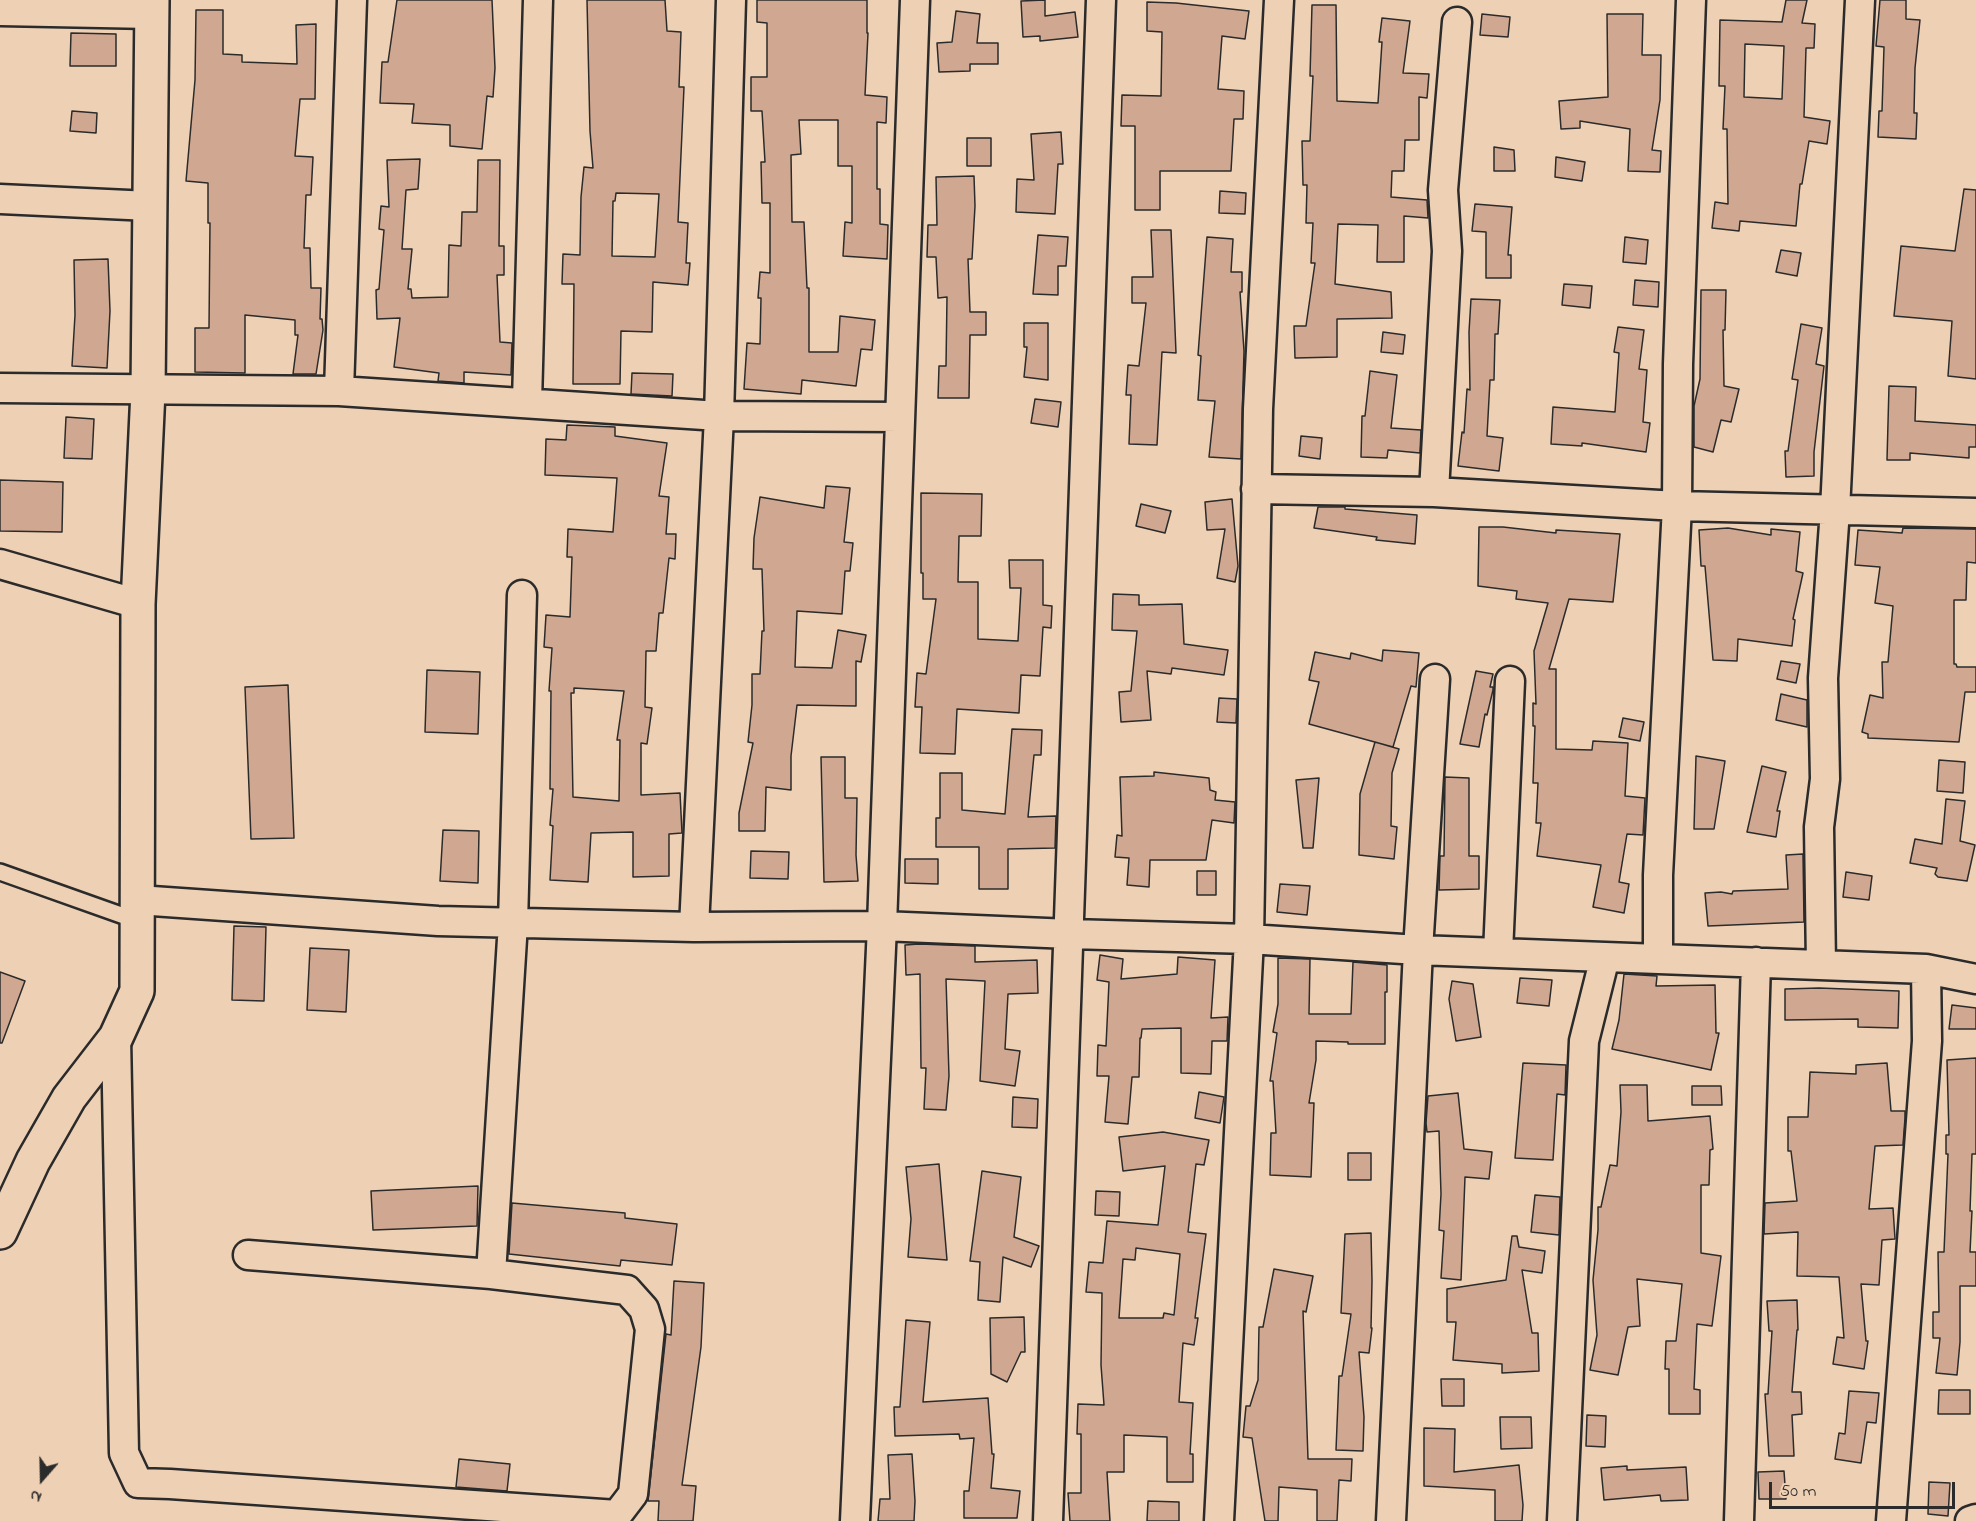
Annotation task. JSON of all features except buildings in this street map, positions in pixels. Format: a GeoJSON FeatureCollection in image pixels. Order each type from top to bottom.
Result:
{"type":"FeatureCollection","features":[{"type":"Feature","properties":{"kind":"main road"},"geometry":{"type":"LineString","coordinates":[[0,1232],[33,1161],[69,1098],[116,1036],[136,991],[138,604],[148,391],[152,7]]}},
{"type":"Feature","properties":{"kind":"street"},"geometry":{"type":"LineString","coordinates":[[339,391],[352,0]]}},
{"type":"Feature","properties":{"kind":"street"},"geometry":{"type":"LineString","coordinates":[[527,402],[538,0]]}},
{"type":"Feature","properties":{"kind":"street"},"geometry":{"type":"LineString","coordinates":[[694,927],[719,416],[731,0]]}},
{"type":"Feature","properties":{"kind":"street"},"geometry":{"type":"LineString","coordinates":[[855,1521],[882,926],[915,0]]}},
{"type":"Feature","properties":{"kind":"street"},"geometry":{"type":"LineString","coordinates":[[1048,1521],[1101,0]]}},
{"type":"Feature","properties":{"kind":"street"},"geometry":{"type":"LineString","coordinates":[[1220,1521],[1249,939],[1258,409],[1279,0]]}},
{"type":"Feature","properties":{"kind":"street"},"geometry":{"type":"LineString","coordinates":[[1658,959],[1658,864],[1677,506],[1678,364],[1691,0]]}},
{"type":"Feature","properties":{"kind":"street"},"geometry":{"type":"LineString","coordinates":[[1821,965],[1819,827],[1825,779],[1823,678],[1834,510],[1860,0]]}},
{"type":"Feature","properties":{"kind":"street"},"geometry":{"type":"LineString","coordinates":[[0,10],[152,7]]}},
{"type":"Feature","properties":{"kind":"street"},"geometry":{"type":"LineString","coordinates":[[1434,492],[1447,251],[1443,190],[1457,22]]}},
{"type":"Feature","properties":{"kind":"street"},"geometry":{"type":"LineString","coordinates":[[0,199],[150,206]]}},
{"type":"Feature","properties":{"kind":"street"},"geometry":{"type":"LineString","coordinates":[[0,388],[339,391],[719,416],[900,417]]}},
{"type":"Feature","properties":{"kind":"street"},"geometry":{"type":"LineString","coordinates":[[1256,489],[1434,492],[1677,506],[1976,513]]}},
{"type":"Feature","properties":{"kind":"street"},"geometry":{"type":"LineString","coordinates":[[0,564],[138,604]]}},
{"type":"Feature","properties":{"kind":"street"},"geometry":{"type":"LineString","coordinates":[[491,1274],[513,922],[522,595]]}},
{"type":"Feature","properties":{"kind":"street"},"geometry":{"type":"LineString","coordinates":[[1391,1521],[1418,950],[1435,679]]}},
{"type":"Feature","properties":{"kind":"street"},"geometry":{"type":"LineString","coordinates":[[1498,953],[1510,681]]}},
{"type":"Feature","properties":{"kind":"street"},"geometry":{"type":"LineString","coordinates":[[138,910],[438,921],[694,927],[882,926],[1249,939],[1418,950],[1926,969],[1976,979]]}},
{"type":"Feature","properties":{"kind":"street"},"geometry":{"type":"LineString","coordinates":[[1562,1521],[1584,1041],[1605,957]]}},
{"type":"Feature","properties":{"kind":"street"},"geometry":{"type":"LineString","coordinates":[[1739,1521],[1756,962]]}},
{"type":"Feature","properties":{"kind":"street"},"geometry":{"type":"LineString","coordinates":[[1891,1521],[1927,1041],[1926,969]]}},
{"type":"Feature","properties":{"kind":"street"},"geometry":{"type":"LineString","coordinates":[[116,1036],[124,1453],[138,1483],[617,1515],[633,1494],[650,1329],[644,1310],[627,1290],[491,1274],[248,1255]]}},
{"type":"Feature","properties":{"kind":"street"},"geometry":{"type":"LineString","coordinates":[[1970,1521],[1976,1519]]}},
{"type":"Feature","properties":{"kind":"lane"},"geometry":{"type":"LineString","coordinates":[[0,872],[138,910]]}}]}
